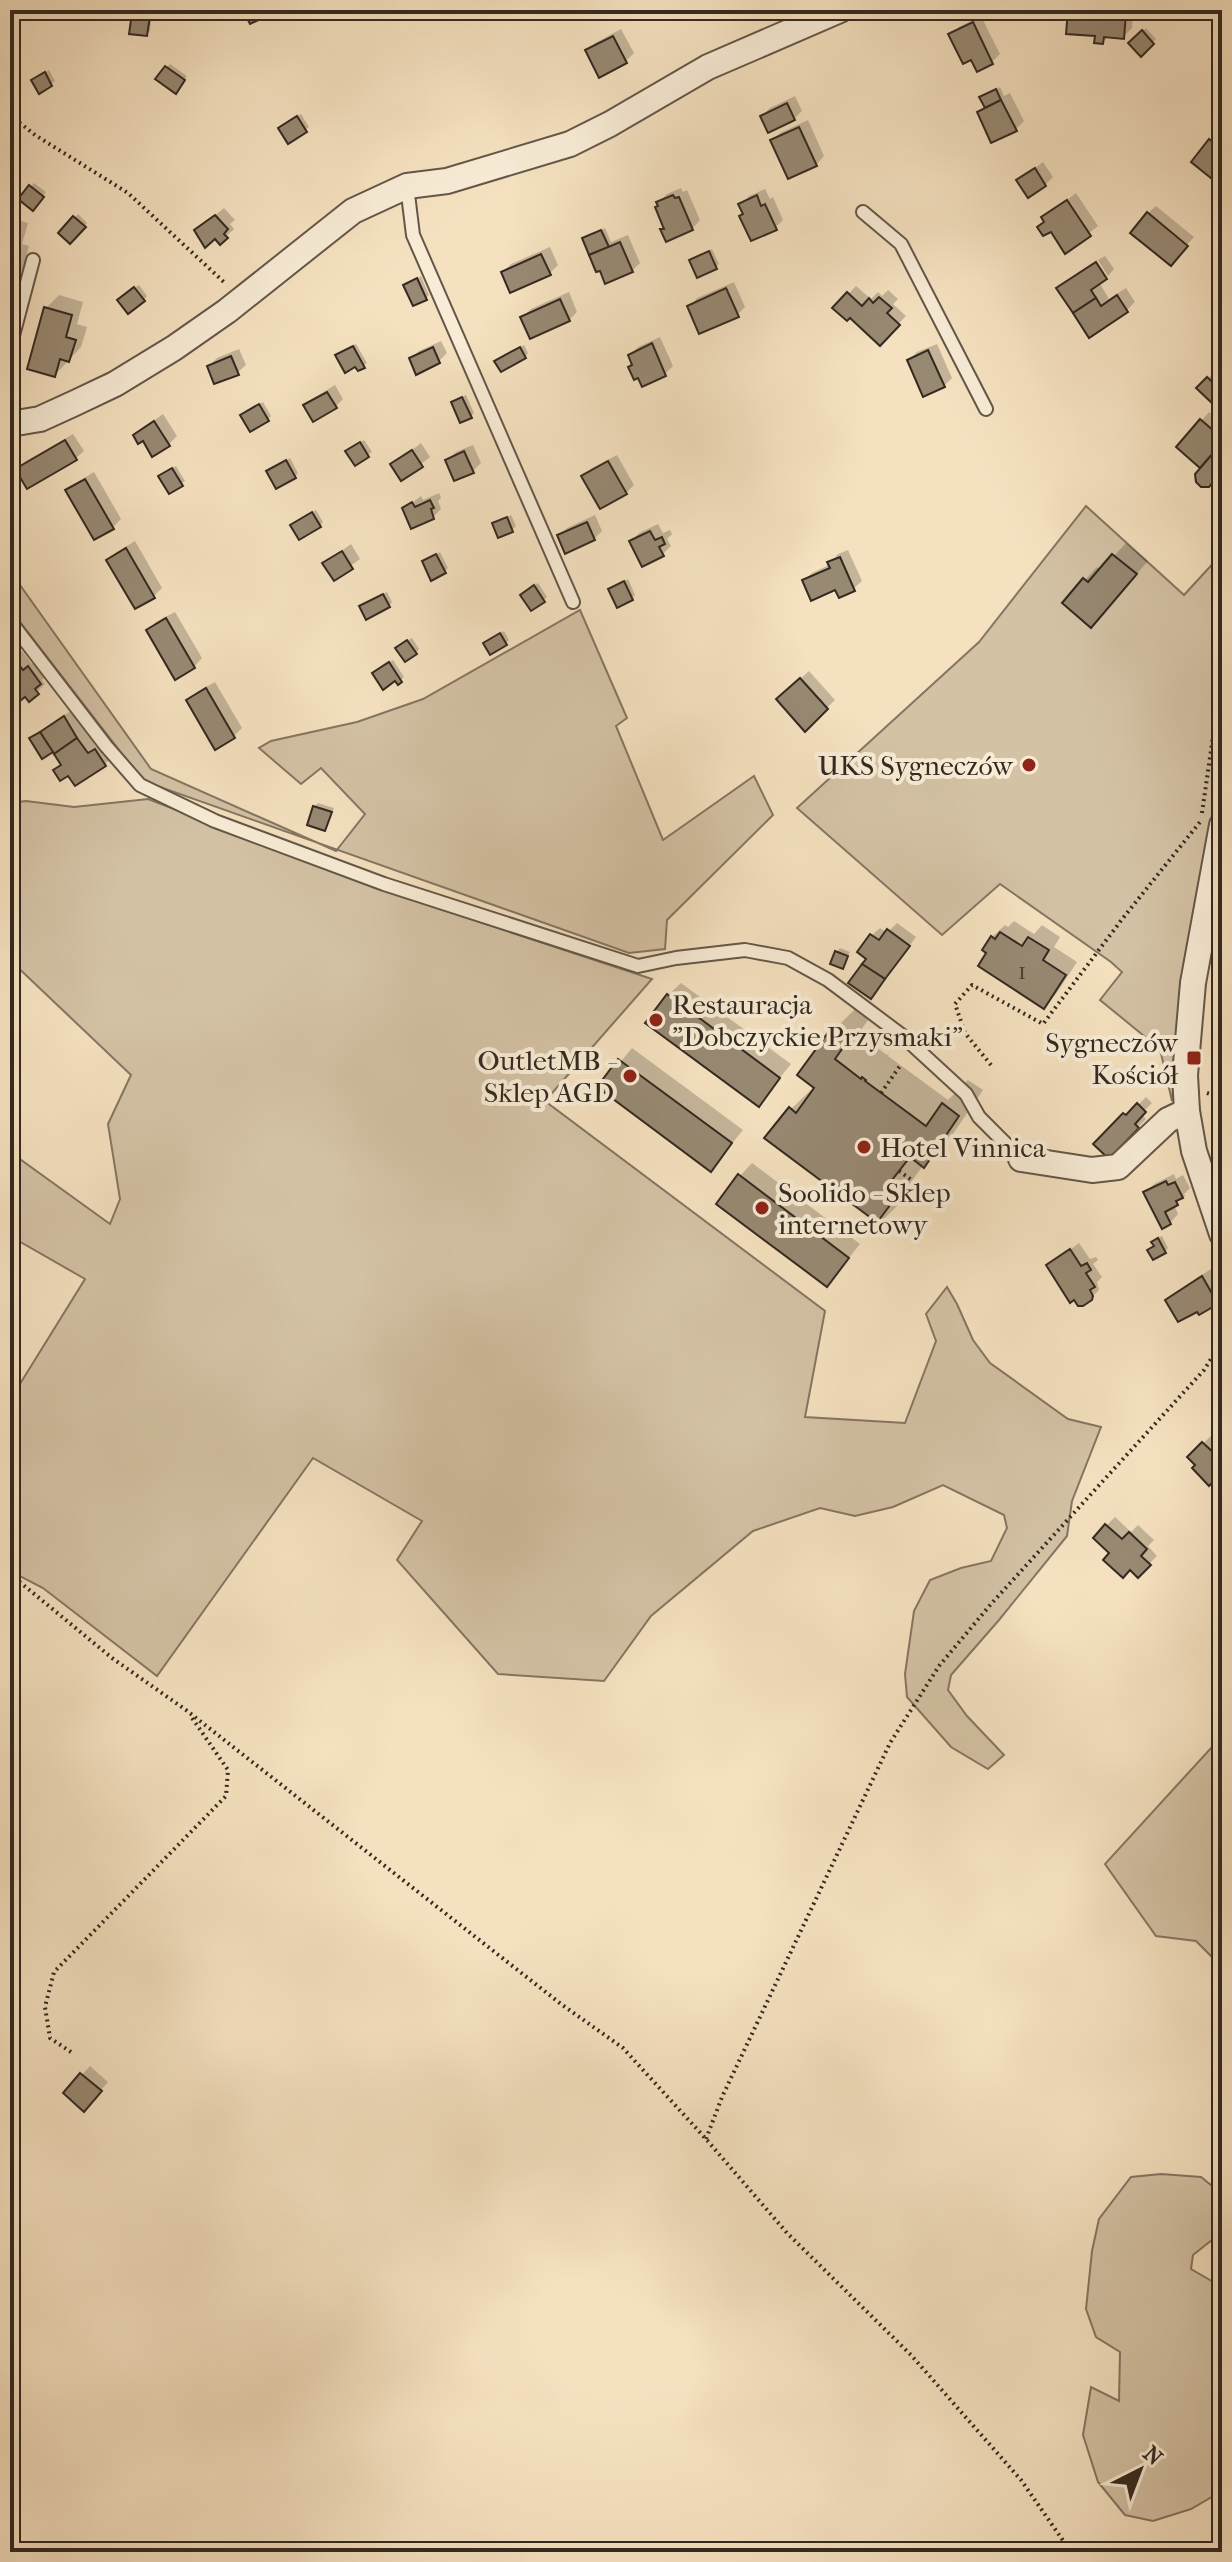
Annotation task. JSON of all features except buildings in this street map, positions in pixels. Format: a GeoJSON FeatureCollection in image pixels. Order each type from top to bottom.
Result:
{"type":"FeatureCollection","features":[{"type":"Feature","properties":{"kind":"street"},"geometry":{"type":"LineString","coordinates":[[10,424],[40,419],[115,384],[174,348],[243,299],[353,211],[407,186],[447,181],[570,144],[708,67],[840,10]]}},
{"type":"Feature","properties":{"kind":"street"},"geometry":{"type":"LineString","coordinates":[[1222,825],[1193,983],[1185,1075],[1194,1151],[1222,1234]]}},
{"type":"Feature","properties":{"kind":"street"},"geometry":{"type":"LineString","coordinates":[[1021,1159],[1092,1170],[1118,1167],[1168,1120],[1187,1111]]}},
{"type":"Feature","properties":{"kind":"lane"},"geometry":{"type":"LineString","coordinates":[[407,186],[413,235],[573,602]]}},
{"type":"Feature","properties":{"kind":"lane"},"geometry":{"type":"LineString","coordinates":[[863,212],[901,244],[986,409]]}},
{"type":"Feature","properties":{"kind":"lane"},"geometry":{"type":"LineString","coordinates":[[10,347],[33,260]]}},
{"type":"Feature","properties":{"kind":"lane"},"geometry":{"type":"LineString","coordinates":[[10,621],[106,746],[140,785],[215,821],[384,884],[638,966],[745,950],[788,958],[828,980],[904,1037],[966,1094],[979,1117],[1021,1159]]}},
{"type":"Feature","properties":{"kind":"path"},"geometry":{"type":"LineString","coordinates":[[10,115],[35,135],[128,193],[243,299]]}},
{"type":"Feature","properties":{"kind":"path"},"geometry":{"type":"LineString","coordinates":[[1218,399],[1222,406]]}},
{"type":"Feature","properties":{"kind":"path"},"geometry":{"type":"LineString","coordinates":[[991,1065],[965,1033],[955,1004],[972,985],[1043,1024],[1201,822],[1221,681]]}},
{"type":"Feature","properties":{"kind":"path"},"geometry":{"type":"LineString","coordinates":[[881,1093],[900,1066]]}},
{"type":"Feature","properties":{"kind":"path"},"geometry":{"type":"LineString","coordinates":[[899,1171],[934,1196]]}},
{"type":"Feature","properties":{"kind":"path"},"geometry":{"type":"LineString","coordinates":[[706,2139],[722,2097],[890,1743],[939,1666],[991,1604],[1204,1370],[1222,1342]]}},
{"type":"Feature","properties":{"kind":"path"},"geometry":{"type":"LineString","coordinates":[[10,1574],[112,1658],[186,1710],[561,2004],[623,2048],[787,2233],[911,2355],[1021,2480],[1071,2552]]}},
{"type":"Feature","properties":{"kind":"path"},"geometry":{"type":"LineString","coordinates":[[71,2052],[50,2038],[45,2007],[54,1972],[226,1796],[228,1770],[186,1710]]}},
{"type":"Feature","properties":{"kind":"shaded area","name":"UKS Sygneczów"},"geometry":{"type":"Polygon","coordinates":[[[1086,506],[1184,595],[1218,558],[1222,562],[1222,774],[1183,977],[1172,1101],[1160,1049],[1100,1000],[1122,972],[1111,962],[1000,884],[942,935],[797,808],[979,642],[1086,506]]]}},
{"type":"Feature","properties":{"kind":"shaded area"},"geometry":{"type":"Polygon","coordinates":[[[10,571],[151,769],[317,843],[143,781],[10,609],[10,571]]]}},
{"type":"Feature","properties":{"kind":"shaded area"},"geometry":{"type":"Polygon","coordinates":[[[580,610],[627,718],[616,726],[663,840],[754,776],[773,815],[667,920],[665,949],[629,953],[337,850],[365,814],[321,768],[301,784],[259,748],[271,741],[357,722],[423,699],[580,610]]]}},
{"type":"Feature","properties":{"kind":"shaded area"},"geometry":{"type":"Polygon","coordinates":[[[148,799],[386,891],[652,979],[545,1101],[825,1311],[805,1417],[905,1423],[936,1341],[926,1314],[947,1287],[973,1340],[990,1363],[1068,1419],[1101,1427],[1072,1501],[1067,1536],[951,1675],[948,1690],[967,1716],[1004,1755],[988,1769],[951,1747],[907,1697],[905,1674],[914,1611],[930,1580],[991,1561],[1007,1528],[1004,1515],[943,1485],[893,1507],[855,1516],[820,1508],[753,1531],[651,1616],[604,1681],[498,1674],[397,1560],[422,1521],[313,1458],[157,1676],[43,1588],[10,1571],[10,1400],[85,1279],[10,1236],[10,1152],[110,1224],[120,1199],[108,1124],[131,1075],[10,960],[10,803],[26,801],[74,807],[148,799]]]}},
{"type":"Feature","properties":{"kind":"shaded area"},"geometry":{"type":"Polygon","coordinates":[[[1222,1736],[1222,1967],[1196,1941],[1156,1936],[1105,1864],[1222,1736]]]}},
{"type":"Feature","properties":{"kind":"shaded area"},"geometry":{"type":"Polygon","coordinates":[[[1161,2174],[1201,2177],[1222,2194],[1222,2232],[1193,2255],[1191,2269],[1222,2287],[1222,2491],[1191,2509],[1153,2521],[1125,2515],[1098,2482],[1083,2435],[1091,2387],[1119,2401],[1120,2352],[1096,2337],[1086,2309],[1099,2219],[1131,2177],[1161,2174]]]}},
{"type":"Feature","properties":{"kind":"place","name":"UKS Sygneczów"},"geometry":{"type":"Point","coordinates":[1029,765]}},
{"type":"Feature","properties":{"kind":"place","name":"Restauracja \"Dobczyckie Przysmaki\""},"geometry":{"type":"Point","coordinates":[656,1020]}},
{"type":"Feature","properties":{"kind":"place","name":"Sygneczów Kościół"},"geometry":{"type":"Point","coordinates":[1194,1058]}},
{"type":"Feature","properties":{"kind":"place","name":"OutletMB - Sklep AGD"},"geometry":{"type":"Point","coordinates":[630,1076]}},
{"type":"Feature","properties":{"kind":"place","name":"Hotel Vinnica"},"geometry":{"type":"Point","coordinates":[864,1147]}},
{"type":"Feature","properties":{"kind":"place","name":"Soolido - Sklep internetowy"},"geometry":{"type":"Point","coordinates":[762,1208]}}]}
